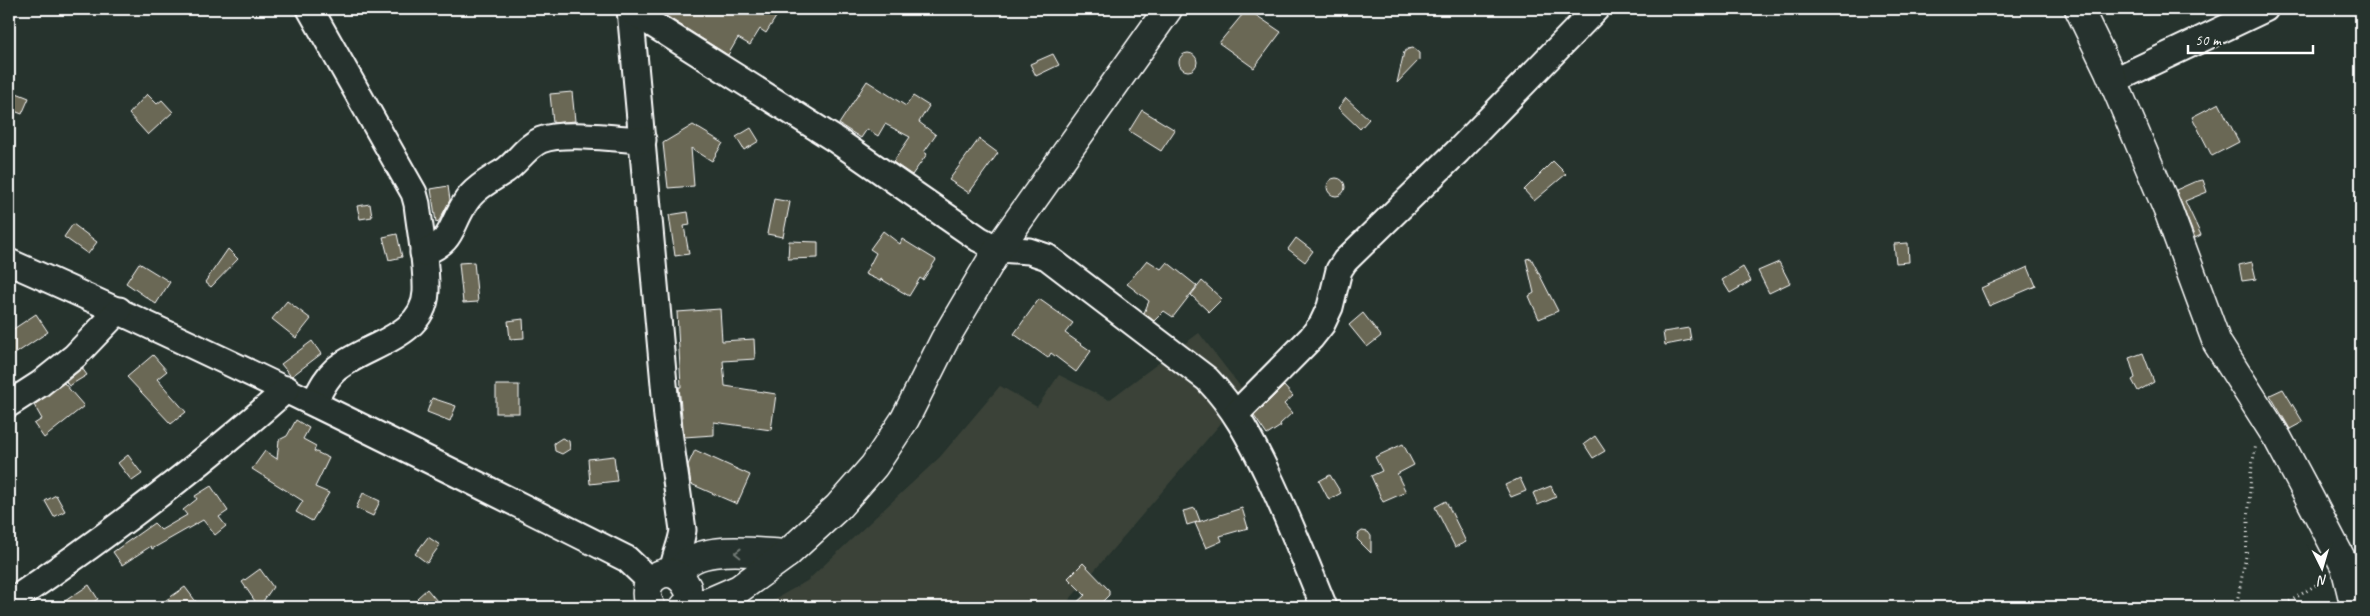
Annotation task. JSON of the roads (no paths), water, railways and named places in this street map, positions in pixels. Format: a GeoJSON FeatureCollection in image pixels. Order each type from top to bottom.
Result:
{"type":"FeatureCollection","features":[{"type":"Feature","properties":{"kind":"main road"},"geometry":{"type":"LineString","coordinates":[[684,607],[709,602],[739,588],[787,554],[838,507],[874,466],[905,419],[945,339],[998,249],[1168,9]]}},
{"type":"Feature","properties":{"kind":"main road"},"geometry":{"type":"LineString","coordinates":[[2079,9],[2113,81],[2169,213],[2217,343],[2278,440],[2344,566],[2355,607]]}},
{"type":"Feature","properties":{"kind":"main road"},"geometry":{"type":"LineString","coordinates":[[656,591],[688,562],[702,555],[717,552],[787,554]]}},
{"type":"Feature","properties":{"kind":"main road"},"geometry":{"type":"LineString","coordinates":[[656,591],[684,580],[688,589],[688,598],[684,607]]}},
{"type":"Feature","properties":{"kind":"street"},"geometry":{"type":"LineString","coordinates":[[310,9],[414,193],[423,253],[426,293],[419,318],[406,330],[357,355],[335,370],[326,380],[314,402]]}},
{"type":"Feature","properties":{"kind":"street"},"geometry":{"type":"LineString","coordinates":[[630,9],[836,140],[960,227],[998,249],[1029,251],[1047,257],[1182,358],[1224,397],[1249,435],[1294,529],[1324,607]]}},
{"type":"Feature","properties":{"kind":"street"},"geometry":{"type":"LineString","coordinates":[[9,262],[119,310],[216,358],[287,389],[627,559],[656,591],[681,543],[683,530],[667,417],[630,9]]}},
{"type":"Feature","properties":{"kind":"street"},"geometry":{"type":"LineString","coordinates":[[1236,414],[1311,338],[1322,324],[1330,307],[1340,270],[1345,261],[1458,151],[1596,9]]}},
{"type":"Feature","properties":{"kind":"street"},"geometry":{"type":"LineString","coordinates":[[2113,81],[2265,9]]}},
{"type":"Feature","properties":{"kind":"street"},"geometry":{"type":"LineString","coordinates":[[423,253],[438,247],[448,237],[464,203],[471,194],[509,167],[540,140],[554,137],[643,140]]}},
{"type":"Feature","properties":{"kind":"street"},"geometry":{"type":"LineString","coordinates":[[9,404],[40,384],[75,356],[119,310]]}},
{"type":"Feature","properties":{"kind":"street"},"geometry":{"type":"LineString","coordinates":[[9,602],[169,489],[228,441],[287,389]]}}]}
